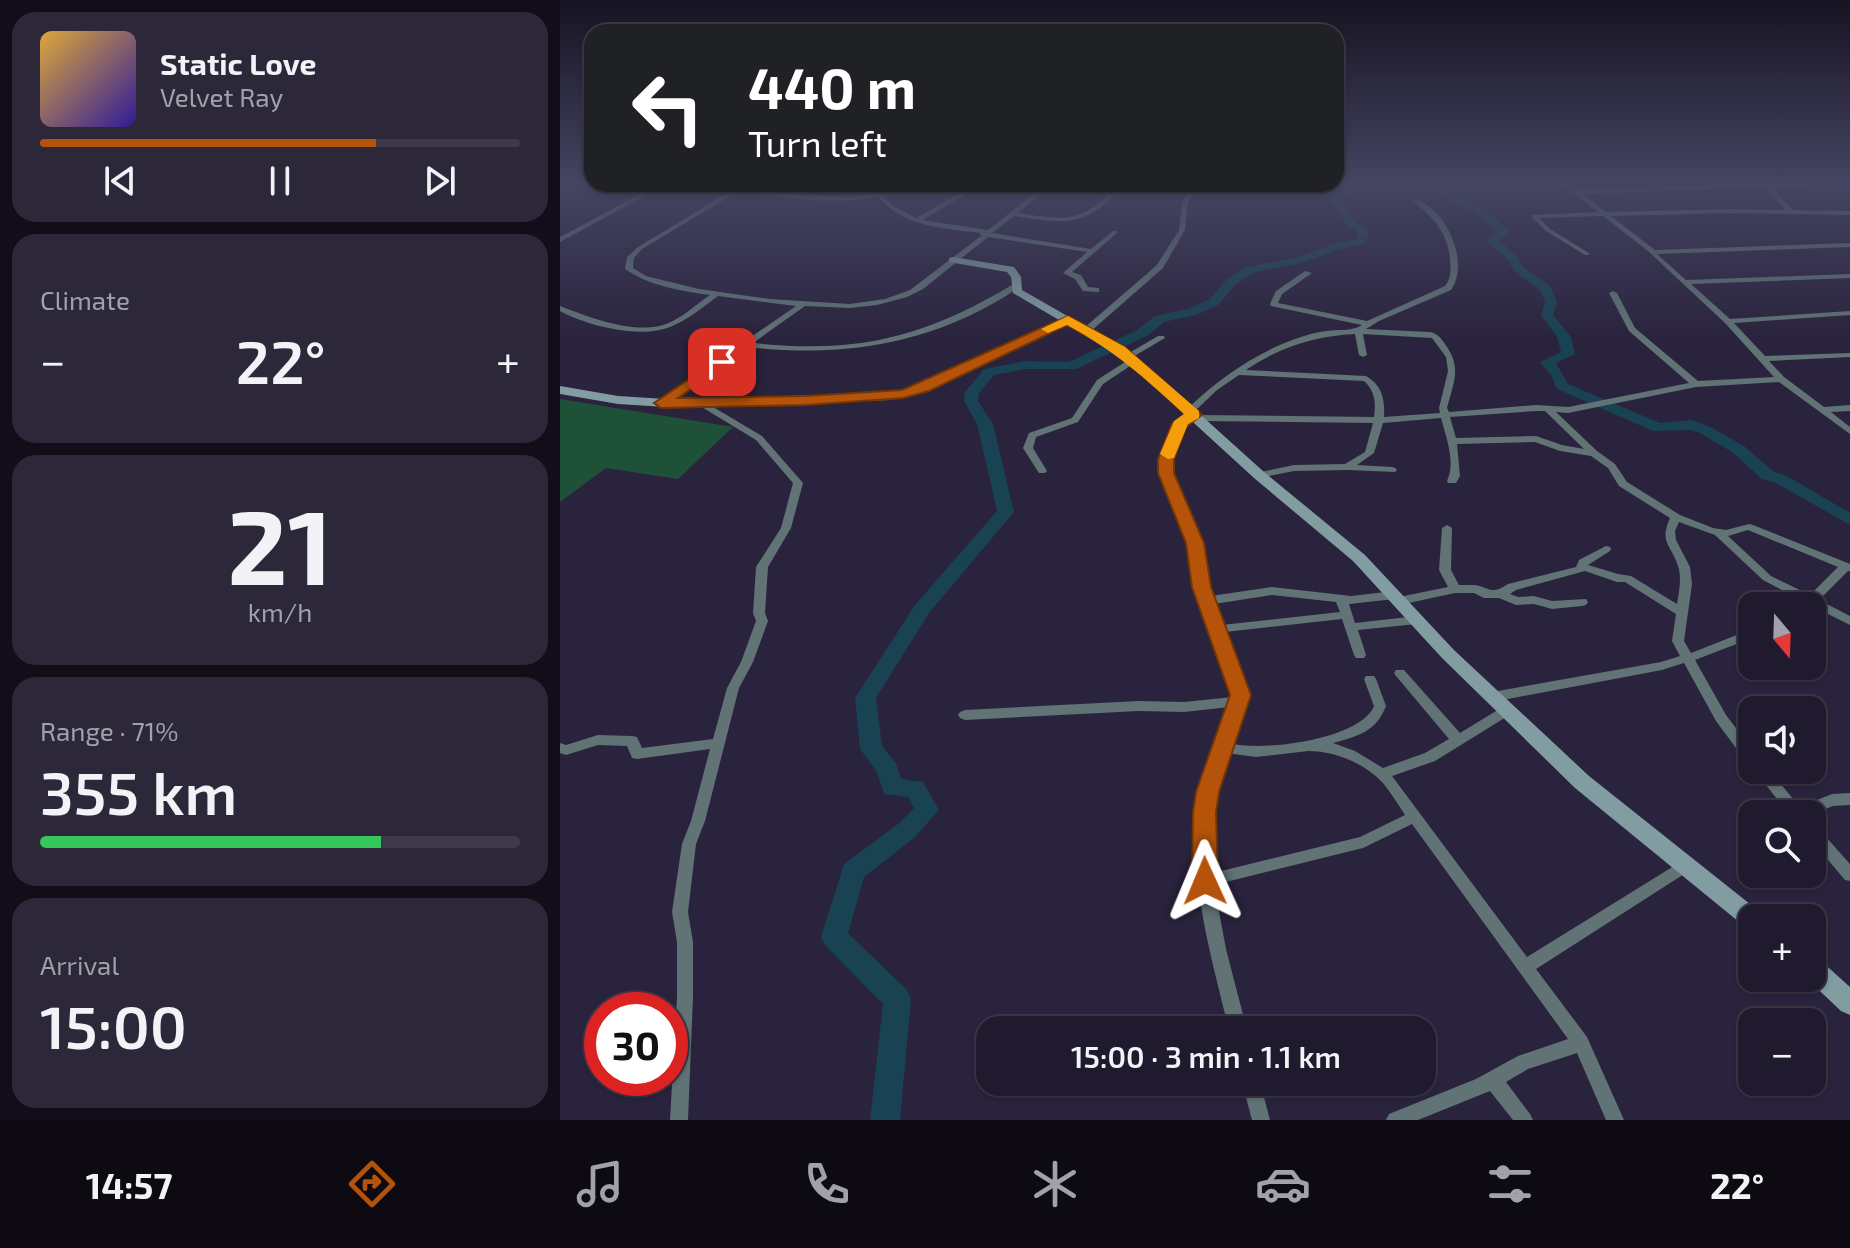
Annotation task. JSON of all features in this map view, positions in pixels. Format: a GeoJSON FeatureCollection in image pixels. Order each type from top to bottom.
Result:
{"type":"FeatureCollection","features":[{"type":"Feature","properties":{"kind":"street"},"geometry":{"type":"LineString","coordinates":[[661,235],[640,248],[629,262],[632,273],[645,280],[718,293],[850,306],[900,297],[920,287],[982,235]]}},
{"type":"Feature","properties":{"kind":"street"},"geometry":{"type":"LineString","coordinates":[[998,235],[1091,251]]}},
{"type":"Feature","properties":{"kind":"street"},"geometry":{"type":"LineString","coordinates":[[1096,290],[1086,289],[1078,277],[1067,273],[1111,235]]}},
{"type":"Feature","properties":{"kind":"street"},"geometry":{"type":"LineString","coordinates":[[1087,330],[1139,288],[1160,266],[1179,235]]}},
{"type":"Feature","properties":{"kind":"street"},"geometry":{"type":"LineString","coordinates":[[1358,331],[1444,292],[1453,282],[1453,243],[1448,235]]}},
{"type":"Feature","properties":{"kind":"street"},"geometry":{"type":"LineString","coordinates":[[1557,235],[1587,254]]}},
{"type":"Feature","properties":{"kind":"street"},"geometry":{"type":"LineString","coordinates":[[1632,235],[1728,321],[1781,379],[1850,431]]}},
{"type":"Feature","properties":{"kind":"street"},"geometry":{"type":"LineString","coordinates":[[1652,251],[1850,245]]}},
{"type":"Feature","properties":{"kind":"street"},"geometry":{"type":"LineString","coordinates":[[953,260],[1006,268],[1015,275],[1015,287]]}},
{"type":"Feature","properties":{"kind":"street"},"geometry":{"type":"LineString","coordinates":[[1308,273],[1279,293],[1274,304],[1369,324]]}},
{"type":"Feature","properties":{"kind":"street"},"geometry":{"type":"LineString","coordinates":[[1686,282],[1850,276]]}},
{"type":"Feature","properties":{"kind":"street"},"geometry":{"type":"LineString","coordinates":[[1015,287],[1127,355],[1259,475],[1359,558],[1492,697],[1582,782],[1738,907]]}},
{"type":"Feature","properties":{"kind":"street"},"geometry":{"type":"LineString","coordinates":[[747,345],[806,352],[871,345],[952,323],[1015,287]]}},
{"type":"Feature","properties":{"kind":"street"},"geometry":{"type":"LineString","coordinates":[[560,308],[598,323],[656,329],[669,325],[718,293]]}},
{"type":"Feature","properties":{"kind":"street"},"geometry":{"type":"LineString","coordinates":[[1613,293],[1632,329],[1696,384]]}},
{"type":"Feature","properties":{"kind":"street"},"geometry":{"type":"LineString","coordinates":[[661,403],[805,303]]}},
{"type":"Feature","properties":{"kind":"street"},"geometry":{"type":"LineString","coordinates":[[1728,321],[1850,313]]}},
{"type":"Feature","properties":{"kind":"street"},"geometry":{"type":"LineString","coordinates":[[560,390],[661,403],[703,404],[903,394],[924,388],[1068,320]]}},
{"type":"Feature","properties":{"kind":"street"},"geometry":{"type":"LineString","coordinates":[[1358,331],[1363,355]]}},
{"type":"Feature","properties":{"kind":"street"},"geometry":{"type":"LineString","coordinates":[[1234,1016],[1205,881],[1205,812],[1240,690],[1206,601],[1198,571],[1197,550],[1165,468],[1179,424],[1194,414],[1250,361],[1292,342],[1325,333],[1358,331],[1435,336],[1450,357],[1452,366],[1444,417],[1452,441],[1455,476],[1452,481]]}},
{"type":"Feature","properties":{"kind":"street"},"geometry":{"type":"LineString","coordinates":[[1042,471],[1028,448],[1032,435],[1054,428],[1060,422],[1075,420],[1100,382],[1127,355],[1161,338]]}},
{"type":"Feature","properties":{"kind":"street"},"geometry":{"type":"LineString","coordinates":[[1763,359],[1850,355]]}},
{"type":"Feature","properties":{"kind":"street"},"geometry":{"type":"LineString","coordinates":[[1235,372],[1366,379],[1372,383],[1378,395],[1380,420],[1369,453],[1347,467]]}},
{"type":"Feature","properties":{"kind":"street"},"geometry":{"type":"LineString","coordinates":[[1194,414],[1380,420],[1444,417],[1579,408],[1640,393],[1696,384],[1781,379]]}},
{"type":"Feature","properties":{"kind":"street"},"geometry":{"type":"LineString","coordinates":[[679,1120],[685,997],[685,942],[680,912],[689,844],[698,821],[733,688],[747,662],[762,621],[759,613],[762,567],[786,528],[798,483],[759,438],[703,404]]}},
{"type":"Feature","properties":{"kind":"street"},"geometry":{"type":"LineString","coordinates":[[1824,410],[1850,408]]}},
{"type":"Feature","properties":{"kind":"street"},"geometry":{"type":"LineString","coordinates":[[1548,409],[1612,466],[1615,474],[1631,490],[1676,517],[1724,533],[1744,527],[1753,528],[1848,568],[1821,592]]}},
{"type":"Feature","properties":{"kind":"street"},"geometry":{"type":"LineString","coordinates":[[1452,441],[1536,439],[1560,448],[1594,453]]}},
{"type":"Feature","properties":{"kind":"street"},"geometry":{"type":"LineString","coordinates":[[1259,475],[1294,468],[1392,470]]}},
{"type":"Feature","properties":{"kind":"street"},"geometry":{"type":"LineString","coordinates":[[1676,517],[1670,531],[1686,578],[1677,638],[1721,718],[1738,740]]}},
{"type":"Feature","properties":{"kind":"street"},"geometry":{"type":"LineString","coordinates":[[1447,528],[1445,570],[1455,589]]}},
{"type":"Feature","properties":{"kind":"street"},"geometry":{"type":"LineString","coordinates":[[1724,533],[1720,535],[1723,540],[1755,569],[1790,592]]}},
{"type":"Feature","properties":{"kind":"street"},"geometry":{"type":"LineString","coordinates":[[1583,567],[1583,562],[1606,549]]}},
{"type":"Feature","properties":{"kind":"street"},"geometry":{"type":"LineString","coordinates":[[1501,594],[1512,587],[1564,576],[1583,567],[1617,578],[1627,578],[1683,613]]}},
{"type":"Feature","properties":{"kind":"street"},"geometry":{"type":"LineString","coordinates":[[1206,601],[1278,591],[1347,599],[1397,598],[1455,589],[1501,594],[1516,601],[1534,600],[1552,605],[1582,602]]}},
{"type":"Feature","properties":{"kind":"street"},"geometry":{"type":"LineString","coordinates":[[1347,599],[1342,602],[1360,655]]}},
{"type":"Feature","properties":{"kind":"street"},"geometry":{"type":"LineString","coordinates":[[1826,611],[1850,621]]}},
{"type":"Feature","properties":{"kind":"street"},"geometry":{"type":"LineString","coordinates":[[1217,629],[1417,620]]}},
{"type":"Feature","properties":{"kind":"street"},"geometry":{"type":"LineString","coordinates":[[1492,697],[1690,659],[1738,639]]}},
{"type":"Feature","properties":{"kind":"street"},"geometry":{"type":"LineString","coordinates":[[1400,673],[1458,740]]}},
{"type":"Feature","properties":{"kind":"street"},"geometry":{"type":"LineString","coordinates":[[1223,747],[1259,755],[1307,746],[1357,730],[1375,718],[1380,706],[1370,679]]}},
{"type":"Feature","properties":{"kind":"street"},"geometry":{"type":"LineString","coordinates":[[965,715],[1139,706],[1184,707],[1239,701]]}},
{"type":"Feature","properties":{"kind":"street"},"geometry":{"type":"LineString","coordinates":[[1381,774],[1430,757],[1506,711]]}},
{"type":"Feature","properties":{"kind":"street"},"geometry":{"type":"LineString","coordinates":[[560,748],[566,750],[598,740],[632,741],[637,754],[718,743]]}},
{"type":"Feature","properties":{"kind":"street"},"geometry":{"type":"LineString","coordinates":[[1307,746],[1341,752],[1381,774],[1527,966],[1581,1043],[1615,1120]]}},
{"type":"Feature","properties":{"kind":"street"},"geometry":{"type":"LineString","coordinates":[[1772,784],[1786,800]]}},
{"type":"Feature","properties":{"kind":"street"},"geometry":{"type":"LineString","coordinates":[[1826,802],[1850,799]]}},
{"type":"Feature","properties":{"kind":"street"},"geometry":{"type":"LineString","coordinates":[[1205,881],[1363,842],[1414,817]]}},
{"type":"Feature","properties":{"kind":"street"},"geometry":{"type":"LineString","coordinates":[[1826,847],[1850,875]]}},
{"type":"Feature","properties":{"kind":"street"},"geometry":{"type":"LineString","coordinates":[[1527,966],[1687,865]]}},
{"type":"Feature","properties":{"kind":"street"},"geometry":{"type":"LineString","coordinates":[[1826,981],[1850,1003]]}},
{"type":"Feature","properties":{"kind":"street"},"geometry":{"type":"LineString","coordinates":[[1395,1120],[1493,1080],[1524,1062],[1581,1043]]}},
{"type":"Feature","properties":{"kind":"street"},"geometry":{"type":"LineString","coordinates":[[1493,1080],[1524,1120]]}},
{"type":"Feature","properties":{"kind":"street"},"geometry":{"type":"LineString","coordinates":[[1255,1096],[1261,1120]]}},
{"type":"Feature","properties":{"kind":"green space"},"geometry":{"type":"Polygon","coordinates":[[[560,399],[733,427],[678,479],[606,468],[560,502],[560,399]]]}},
{"type":"Feature","properties":{"kind":"waterway"},"geometry":{"type":"LineString","coordinates":[[885,1120],[897,999],[834,937],[853,871],[906,831],[927,810],[915,788],[892,788],[888,769],[871,749],[865,698],[922,609],[1006,512],[985,424],[971,401],[972,392],[989,372],[1026,365],[1071,366],[1142,333],[1160,319],[1192,312],[1214,302],[1231,282],[1250,269],[1298,261],[1337,246],[1362,241],[1363,235]]}},
{"type":"Feature","properties":{"kind":"waterway"},"geometry":{"type":"LineString","coordinates":[[1499,235],[1493,241],[1512,257],[1518,269],[1546,289],[1551,302],[1547,315],[1564,337],[1568,354],[1547,362],[1558,374],[1562,386],[1658,428],[1692,425],[1705,430],[1738,449],[1768,476],[1781,479],[1850,520]]}},
{"type":"Feature","properties":{"kind":"slow traffic"},"geometry":{"type":"LineString","coordinates":[[1048,329],[1068,320],[1103,339],[1120,350],[1194,415],[1179,424],[1168,454]]}},
{"type":"Feature","properties":{"kind":"route"},"geometry":{"type":"LineString","coordinates":[[722,362],[661,403],[703,404],[903,394],[924,388],[1068,320],[1120,350],[1194,415],[1179,424],[1165,468],[1174,497],[1195,543],[1202,587],[1241,695],[1208,792],[1205,881]]}}]}
